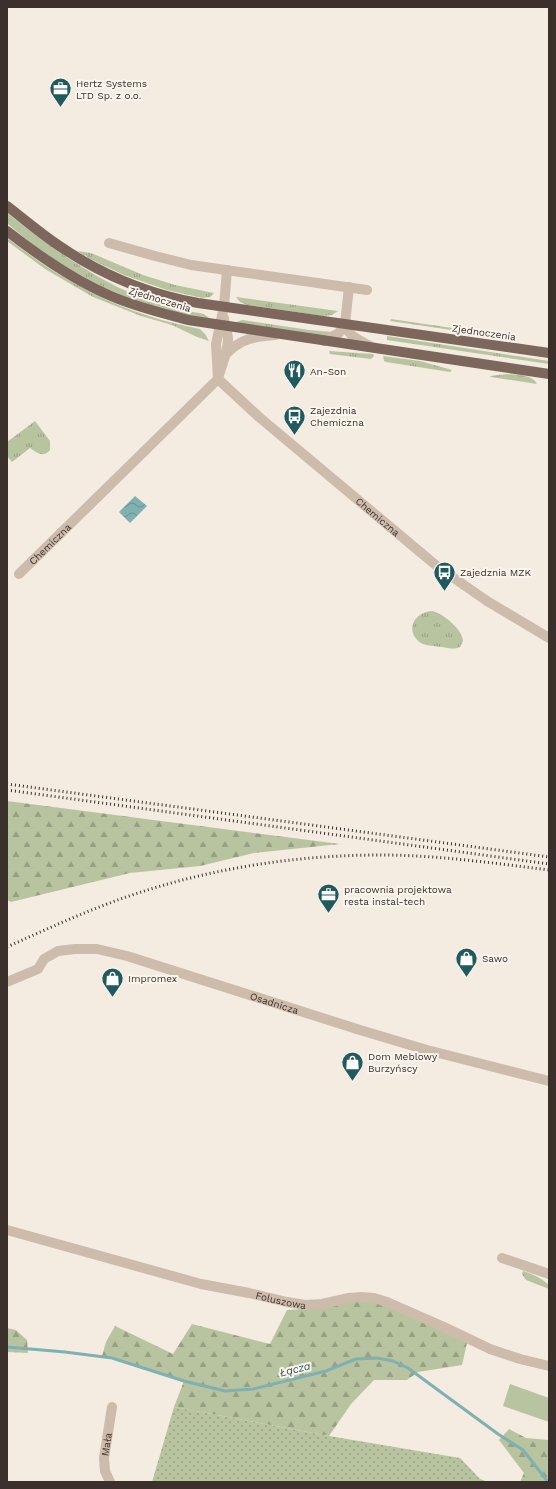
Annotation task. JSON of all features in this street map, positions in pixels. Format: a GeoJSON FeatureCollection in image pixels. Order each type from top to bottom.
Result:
{"type":"FeatureCollection","features":[{"type":"Feature","properties":{"kind":"main road","name":"Zjednoczenia"},"geometry":{"type":"LineString","coordinates":[[7,206],[57,245],[86,262],[115,277],[157,293],[186,301],[549,353]]}},
{"type":"Feature","properties":{"kind":"main road","name":"Zjednoczenia"},"geometry":{"type":"LineString","coordinates":[[7,231],[49,262],[111,296],[136,306],[188,320],[549,374]]}},
{"type":"Feature","properties":{"kind":"street"},"geometry":{"type":"LineString","coordinates":[[109,243],[183,263],[367,290]]}},
{"type":"Feature","properties":{"kind":"street"},"geometry":{"type":"LineString","coordinates":[[220,306],[227,270]]}},
{"type":"Feature","properties":{"kind":"street"},"geometry":{"type":"LineString","coordinates":[[324,341],[339,334],[346,324],[349,287]]}},
{"type":"Feature","properties":{"kind":"street","name":"Chemiczna"},"geometry":{"type":"LineString","coordinates":[[19,574],[218,379],[227,353],[228,339],[222,326],[220,306]]}},
{"type":"Feature","properties":{"kind":"street","name":"Zjednoczenia"},"geometry":{"type":"LineString","coordinates":[[346,324],[347,330],[357,340],[375,348]]}},
{"type":"Feature","properties":{"kind":"street","name":"Chemiczna"},"geometry":{"type":"LineString","coordinates":[[222,326],[217,335],[216,344],[218,379],[263,420],[438,567],[502,610],[549,638]]}},
{"type":"Feature","properties":{"kind":"street"},"geometry":{"type":"LineString","coordinates":[[227,353],[243,340],[278,334]]}},
{"type":"Feature","properties":{"kind":"street","name":"Osadnicza"},"geometry":{"type":"LineString","coordinates":[[7,982],[38,969],[44,959],[58,951],[97,949],[126,956],[349,1027],[414,1046],[549,1081]]}},
{"type":"Feature","properties":{"kind":"street","name":"Foluszowa"},"geometry":{"type":"LineString","coordinates":[[7,1230],[201,1284],[287,1302],[322,1304],[350,1298],[374,1298],[387,1302],[444,1327],[490,1349],[520,1359],[549,1366]]}},
{"type":"Feature","properties":{"kind":"street"},"geometry":{"type":"LineString","coordinates":[[502,1258],[549,1274]]}},
{"type":"Feature","properties":{"kind":"street","name":"Mała"},"geometry":{"type":"LineString","coordinates":[[110,1482],[105,1471],[104,1458],[112,1407]]}},
{"type":"Feature","properties":{"kind":"green space"},"geometry":{"type":"Polygon","coordinates":[[[7,213],[59,252],[95,275],[114,285],[153,302],[172,308],[204,314],[210,319],[155,307],[101,286],[76,273],[52,258],[7,223],[7,213]]]}},
{"type":"Feature","properties":{"kind":"green space"},"geometry":{"type":"Polygon","coordinates":[[[7,238],[57,273],[92,293],[110,302],[149,316],[200,329],[209,341],[172,325],[141,316],[93,297],[45,269],[7,241],[7,238]]]}},
{"type":"Feature","properties":{"kind":"green space"},"geometry":{"type":"Polygon","coordinates":[[[78,251],[91,253],[143,275],[175,285],[214,293],[210,297],[202,298],[167,290],[124,275],[88,258],[86,255],[84,256],[78,251]]]}},
{"type":"Feature","properties":{"kind":"green space"},"geometry":{"type":"Polygon","coordinates":[[[236,297],[338,311],[332,315],[323,316],[247,305],[240,302],[236,297]]]}},
{"type":"Feature","properties":{"kind":"green space"},"geometry":{"type":"Polygon","coordinates":[[[391,319],[493,334],[493,336],[390,321],[391,319]]]}},
{"type":"Feature","properties":{"kind":"green space"},"geometry":{"type":"Polygon","coordinates":[[[242,320],[332,332],[327,335],[320,336],[234,323],[242,320]]]}},
{"type":"Feature","properties":{"kind":"green space"},"geometry":{"type":"Polygon","coordinates":[[[387,336],[549,361],[549,364],[387,340],[387,336]]]}},
{"type":"Feature","properties":{"kind":"green space"},"geometry":{"type":"Polygon","coordinates":[[[329,351],[373,354],[374,356],[371,359],[330,354],[329,351]]]}},
{"type":"Feature","properties":{"kind":"green space"},"geometry":{"type":"Polygon","coordinates":[[[383,356],[420,361],[452,370],[450,372],[386,362],[384,361],[383,356]]]}},
{"type":"Feature","properties":{"kind":"green space"},"geometry":{"type":"Polygon","coordinates":[[[507,374],[531,378],[537,384],[490,376],[507,374]]]}},
{"type":"Feature","properties":{"kind":"green space"},"geometry":{"type":"Polygon","coordinates":[[[35,421],[50,441],[50,450],[45,454],[42,454],[30,448],[12,462],[7,456],[7,442],[35,421]]]}},
{"type":"Feature","properties":{"kind":"green space"},"geometry":{"type":"Polygon","coordinates":[[[432,611],[447,618],[460,632],[463,641],[460,647],[451,648],[423,644],[416,638],[412,628],[413,623],[420,615],[432,611]]]}},
{"type":"Feature","properties":{"kind":"green space"},"geometry":{"type":"Polygon","coordinates":[[[7,801],[340,844],[254,853],[200,866],[130,873],[11,902],[7,900],[7,801]]]}},
{"type":"Feature","properties":{"kind":"green space"},"geometry":{"type":"Polygon","coordinates":[[[523,1271],[543,1280],[549,1285],[549,1289],[526,1280],[522,1274],[523,1271]]]}},
{"type":"Feature","properties":{"kind":"green space"},"geometry":{"type":"Polygon","coordinates":[[[364,1299],[388,1305],[467,1343],[462,1365],[418,1372],[407,1380],[374,1380],[351,1404],[329,1436],[174,1407],[184,1381],[102,1356],[106,1342],[115,1326],[173,1354],[192,1324],[270,1344],[287,1310],[319,1308],[364,1299]]]}},
{"type":"Feature","properties":{"kind":"green space"},"geometry":{"type":"Polygon","coordinates":[[[7,1328],[16,1330],[27,1340],[28,1353],[7,1352],[7,1328]]]}},
{"type":"Feature","properties":{"kind":"green space"},"geometry":{"type":"Polygon","coordinates":[[[510,1384],[549,1398],[549,1422],[503,1406],[510,1384]]]}},
{"type":"Feature","properties":{"kind":"green space"},"geometry":{"type":"Polygon","coordinates":[[[174,1407],[329,1436],[460,1458],[480,1479],[488,1482],[152,1482],[174,1407]]]}},
{"type":"Feature","properties":{"kind":"green space"},"geometry":{"type":"Polygon","coordinates":[[[509,1429],[526,1438],[549,1440],[549,1482],[520,1482],[524,1473],[499,1440],[509,1429]]]}},
{"type":"Feature","properties":{"kind":"water"},"geometry":{"type":"Polygon","coordinates":[[[135,496],[147,506],[130,523],[119,512],[135,496]]]}},
{"type":"Feature","properties":{"kind":"waterway","name":"Łącza"},"geometry":{"type":"LineString","coordinates":[[7,1347],[112,1358],[184,1381],[225,1391],[253,1389],[326,1371],[356,1359],[377,1358],[393,1361],[408,1368],[498,1434],[523,1450],[548,1482]]}},
{"type":"Feature","properties":{"kind":"railway"},"geometry":{"type":"LineString","coordinates":[[7,784],[549,857]]}},
{"type":"Feature","properties":{"kind":"railway"},"geometry":{"type":"LineString","coordinates":[[7,790],[549,864]]}},
{"type":"Feature","properties":{"kind":"railway"},"geometry":{"type":"LineString","coordinates":[[7,947],[82,914],[140,892],[207,874],[276,862],[345,856],[401,855],[465,860],[549,870]]}},
{"type":"Feature","properties":{"kind":"place","name":"Hertz Systems LTD Sp. z o.o."},"geometry":{"type":"Point","coordinates":[60,108]}},
{"type":"Feature","properties":{"kind":"place","name":"An-Son"},"geometry":{"type":"Point","coordinates":[294,390]}},
{"type":"Feature","properties":{"kind":"place","name":"Zajezdnia Chemiczna"},"geometry":{"type":"Point","coordinates":[294,436]}},
{"type":"Feature","properties":{"kind":"place","name":"Zajedznia MZK"},"geometry":{"type":"Point","coordinates":[445,592]}},
{"type":"Feature","properties":{"kind":"place","name":"pracownia projektowa resta instal-tech"},"geometry":{"type":"Point","coordinates":[328,914]}},
{"type":"Feature","properties":{"kind":"place","name":"Sawo"},"geometry":{"type":"Point","coordinates":[466,978]}},
{"type":"Feature","properties":{"kind":"place","name":"Impromex"},"geometry":{"type":"Point","coordinates":[113,998]}},
{"type":"Feature","properties":{"kind":"place","name":"Dom Meblowy Burzyńscy"},"geometry":{"type":"Point","coordinates":[353,1082]}}]}
